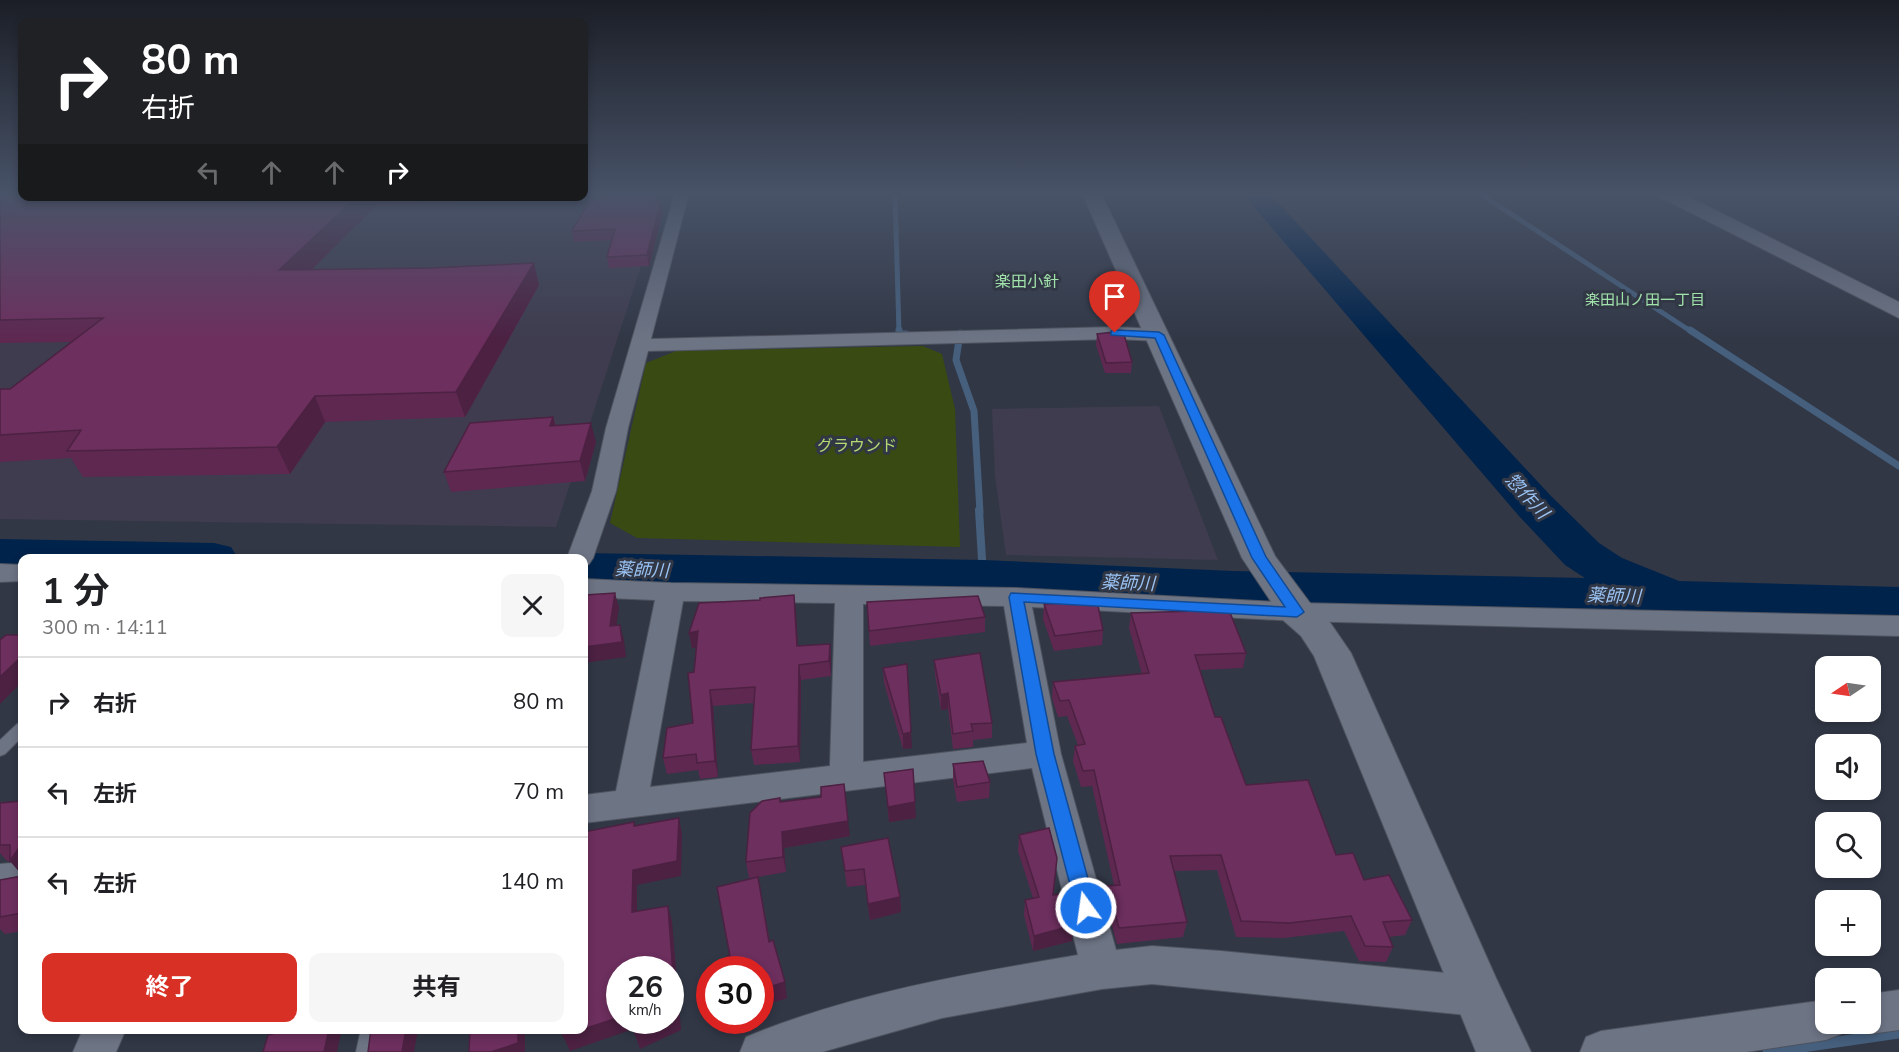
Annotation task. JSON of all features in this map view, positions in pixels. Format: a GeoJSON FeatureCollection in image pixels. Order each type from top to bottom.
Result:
{"type":"FeatureCollection","features":[{"type":"Feature","properties":{"kind":"street"},"geometry":{"type":"LineString","coordinates":[[582,554],[604,491],[617,428],[669,242]]}},
{"type":"Feature","properties":{"kind":"street"},"geometry":{"type":"LineString","coordinates":[[1115,242],[1259,558],[1297,612],[1314,627],[1332,653],[1477,996],[1504,1052]]}},
{"type":"Feature","properties":{"kind":"street"},"geometry":{"type":"LineString","coordinates":[[1765,242],[1899,311]]}},
{"type":"Feature","properties":{"kind":"street"},"geometry":{"type":"LineString","coordinates":[[642,345],[1115,333],[1159,335]]}},
{"type":"Feature","properties":{"kind":"street"},"geometry":{"type":"LineString","coordinates":[[588,588],[671,592],[1016,597],[1297,612],[1899,626]]}},
{"type":"Feature","properties":{"kind":"street"},"geometry":{"type":"LineString","coordinates":[[630,805],[671,592]]}},
{"type":"Feature","properties":{"kind":"street"},"geometry":{"type":"LineString","coordinates":[[846,777],[849,595]]}},
{"type":"Feature","properties":{"kind":"street"},"geometry":{"type":"LineString","coordinates":[[1016,597],[1045,754],[1102,969]]}},
{"type":"Feature","properties":{"kind":"street"},"geometry":{"type":"LineString","coordinates":[[588,809],[1045,754]]}},
{"type":"Feature","properties":{"kind":"street"},"geometry":{"type":"LineString","coordinates":[[0,880],[18,878]]}},
{"type":"Feature","properties":{"kind":"street"},"geometry":{"type":"LineString","coordinates":[[761,1052],[856,1020],[942,998],[1102,969],[1152,965],[1477,996]]}},
{"type":"Feature","properties":{"kind":"street"},"geometry":{"type":"LineString","coordinates":[[1881,1012],[1899,1010]]}},
{"type":"Feature","properties":{"kind":"street"},"geometry":{"type":"LineString","coordinates":[[1601,1052],[1815,1022]]}},
{"type":"Feature","properties":{"kind":"street"},"geometry":{"type":"LineString","coordinates":[[94,1052],[103,1034]]}},
{"type":"Feature","properties":{"kind":"lane"},"geometry":{"type":"LineString","coordinates":[[0,750],[18,732]]}},
{"type":"Feature","properties":{"kind":"lane"},"geometry":{"type":"LineString","coordinates":[[366,1052],[370,1034]]}},
{"type":"Feature","properties":{"kind":"shaded area"},"geometry":{"type":"Polygon","coordinates":[[[0,242],[649,242],[556,527],[0,519],[0,242]]]}},
{"type":"Feature","properties":{"kind":"shaded area"},"geometry":{"type":"Polygon","coordinates":[[[1159,406],[1218,560],[1006,555],[995,476],[992,409],[1159,406]]]}},
{"type":"Feature","properties":{"kind":"green space","name":"グラウンド"},"geometry":{"type":"Polygon","coordinates":[[[923,346],[942,354],[955,409],[960,547],[637,538],[610,523],[646,363],[676,351],[923,346]]]}},
{"type":"Feature","properties":{"kind":"building"},"geometry":{"type":"Polygon","coordinates":[[[0,242],[309,242],[279,270],[431,268],[534,263],[456,392],[315,396],[277,447],[67,451],[81,430],[0,435],[0,389],[10,389],[103,318],[0,320],[0,242]]]}},
{"type":"Feature","properties":{"kind":"building"},"geometry":{"type":"Polygon","coordinates":[[[611,242],[650,242],[647,255],[607,257],[611,242]]]}},
{"type":"Feature","properties":{"kind":"building"},"geometry":{"type":"Polygon","coordinates":[[[1123,331],[1132,362],[1106,363],[1097,334],[1123,331]]]}},
{"type":"Feature","properties":{"kind":"building"},"geometry":{"type":"Polygon","coordinates":[[[553,417],[550,426],[591,423],[580,461],[444,472],[470,423],[553,417]]]}},
{"type":"Feature","properties":{"kind":"building"},"geometry":{"type":"Polygon","coordinates":[[[615,593],[610,626],[620,625],[622,642],[588,646],[588,595],[615,593]]]}},
{"type":"Feature","properties":{"kind":"building"},"geometry":{"type":"Polygon","coordinates":[[[794,595],[797,646],[830,644],[829,661],[799,665],[798,746],[751,750],[755,687],[710,690],[715,761],[697,763],[696,754],[663,758],[667,728],[693,723],[688,673],[694,672],[698,631],[689,633],[699,603],[760,600],[760,598],[794,595]]]}},
{"type":"Feature","properties":{"kind":"building"},"geometry":{"type":"Polygon","coordinates":[[[978,596],[985,617],[869,631],[867,602],[978,596]]]}},
{"type":"Feature","properties":{"kind":"building"},"geometry":{"type":"Polygon","coordinates":[[[1097,601],[1103,630],[1055,636],[1044,604],[1097,601]]]}},
{"type":"Feature","properties":{"kind":"building"},"geometry":{"type":"Polygon","coordinates":[[[1229,610],[1246,653],[1195,655],[1215,717],[1221,717],[1246,785],[1308,780],[1336,855],[1353,853],[1364,880],[1389,875],[1412,920],[1383,922],[1393,947],[1365,946],[1351,916],[1289,923],[1241,921],[1221,855],[1170,856],[1187,922],[1119,928],[1107,886],[1120,885],[1094,770],[1083,771],[1075,746],[1085,744],[1069,700],[1060,701],[1053,682],[1149,673],[1131,613],[1229,610]]]}},
{"type":"Feature","properties":{"kind":"building"},"geometry":{"type":"Polygon","coordinates":[[[6,635],[18,635],[18,660],[0,677],[0,640],[6,635]]]}},
{"type":"Feature","properties":{"kind":"building"},"geometry":{"type":"Polygon","coordinates":[[[980,653],[992,723],[971,724],[973,731],[953,734],[948,693],[941,695],[934,660],[980,653]]]}},
{"type":"Feature","properties":{"kind":"building"},"geometry":{"type":"Polygon","coordinates":[[[907,664],[911,732],[903,734],[883,668],[907,664]]]}},
{"type":"Feature","properties":{"kind":"building"},"geometry":{"type":"Polygon","coordinates":[[[983,761],[990,782],[957,787],[953,764],[983,761]]]}},
{"type":"Feature","properties":{"kind":"building"},"geometry":{"type":"Polygon","coordinates":[[[913,769],[915,802],[888,807],[884,773],[913,769]]]}},
{"type":"Feature","properties":{"kind":"building"},"geometry":{"type":"Polygon","coordinates":[[[844,784],[848,821],[782,832],[783,857],[746,862],[750,813],[762,801],[780,798],[780,802],[821,797],[821,787],[844,784]]]}},
{"type":"Feature","properties":{"kind":"building"},"geometry":{"type":"Polygon","coordinates":[[[18,801],[18,849],[10,861],[10,845],[0,845],[0,803],[18,801]]]}},
{"type":"Feature","properties":{"kind":"building"},"geometry":{"type":"Polygon","coordinates":[[[679,818],[677,861],[633,870],[632,912],[668,906],[672,956],[606,956],[606,1022],[588,1028],[588,831],[634,822],[634,826],[679,818]]]}},
{"type":"Feature","properties":{"kind":"building"},"geometry":{"type":"Polygon","coordinates":[[[1049,828],[1057,858],[1053,895],[1065,893],[1074,925],[1034,936],[1025,900],[1039,897],[1019,835],[1049,828]]]}},
{"type":"Feature","properties":{"kind":"building"},"geometry":{"type":"Polygon","coordinates":[[[888,838],[900,897],[868,904],[864,869],[845,871],[841,847],[888,838]]]}},
{"type":"Feature","properties":{"kind":"building"},"geometry":{"type":"Polygon","coordinates":[[[18,877],[18,914],[0,917],[0,880],[18,877]]]}},
{"type":"Feature","properties":{"kind":"building"},"geometry":{"type":"Polygon","coordinates":[[[758,877],[769,942],[773,940],[785,982],[774,986],[774,956],[730,956],[717,887],[758,877]]]}},
{"type":"Feature","properties":{"kind":"building"},"geometry":{"type":"Polygon","coordinates":[[[328,1034],[324,1052],[263,1052],[268,1035],[328,1034]]]}},
{"type":"Feature","properties":{"kind":"building"},"geometry":{"type":"Polygon","coordinates":[[[370,1034],[405,1034],[402,1052],[368,1052],[370,1034]]]}},
{"type":"Feature","properties":{"kind":"building"},"geometry":{"type":"Polygon","coordinates":[[[470,1034],[518,1034],[518,1043],[491,1052],[469,1052],[470,1034]]]}},
{"type":"Feature","properties":{"kind":"waterway"},"geometry":{"type":"LineString","coordinates":[[896,242],[899,332]]}},
{"type":"Feature","properties":{"kind":"waterway","name":"惣作川"},"geometry":{"type":"LineString","coordinates":[[1299,242],[1535,506],[1582,554],[1605,569],[1673,597]]}},
{"type":"Feature","properties":{"kind":"waterway"},"geometry":{"type":"LineString","coordinates":[[1554,242],[1692,332]]}},
{"type":"Feature","properties":{"kind":"waterway"},"geometry":{"type":"LineString","coordinates":[[1690,330],[1899,466]]}},
{"type":"Feature","properties":{"kind":"waterway"},"geometry":{"type":"LineString","coordinates":[[899,332],[899,334],[906,334]]}},
{"type":"Feature","properties":{"kind":"waterway"},"geometry":{"type":"LineString","coordinates":[[960,333],[956,360],[974,411],[980,512]]}},
{"type":"Feature","properties":{"kind":"waterway"},"geometry":{"type":"LineString","coordinates":[[979,510],[983,576]]}},
{"type":"Feature","properties":{"kind":"waterway","name":"薬師川"},"geometry":{"type":"LineString","coordinates":[[0,554],[18,554]]}},
{"type":"Feature","properties":{"kind":"waterway","name":"薬師川"},"geometry":{"type":"LineString","coordinates":[[588,569],[983,576],[1233,587],[1673,597]]}},
{"type":"Feature","properties":{"kind":"waterway","name":"惣作川"},"geometry":{"type":"LineString","coordinates":[[1673,597],[1899,604]]}},
{"type":"Feature","properties":{"kind":"waterway"},"geometry":{"type":"LineString","coordinates":[[1768,1052],[1899,1033]]}},
{"type":"Feature","properties":{"kind":"district","name":"楽田小針"},"geometry":{"type":"Point","coordinates":[1027,282]}},
{"type":"Feature","properties":{"kind":"district","name":"楽田山ノ田一丁目"},"geometry":{"type":"Point","coordinates":[1645,300]}},
{"type":"Feature","properties":{"kind":"route"},"geometry":{"type":"LineString","coordinates":[[1086,908],[1045,754],[1016,597],[1297,612],[1259,558],[1159,335],[1115,333]]}}]}
